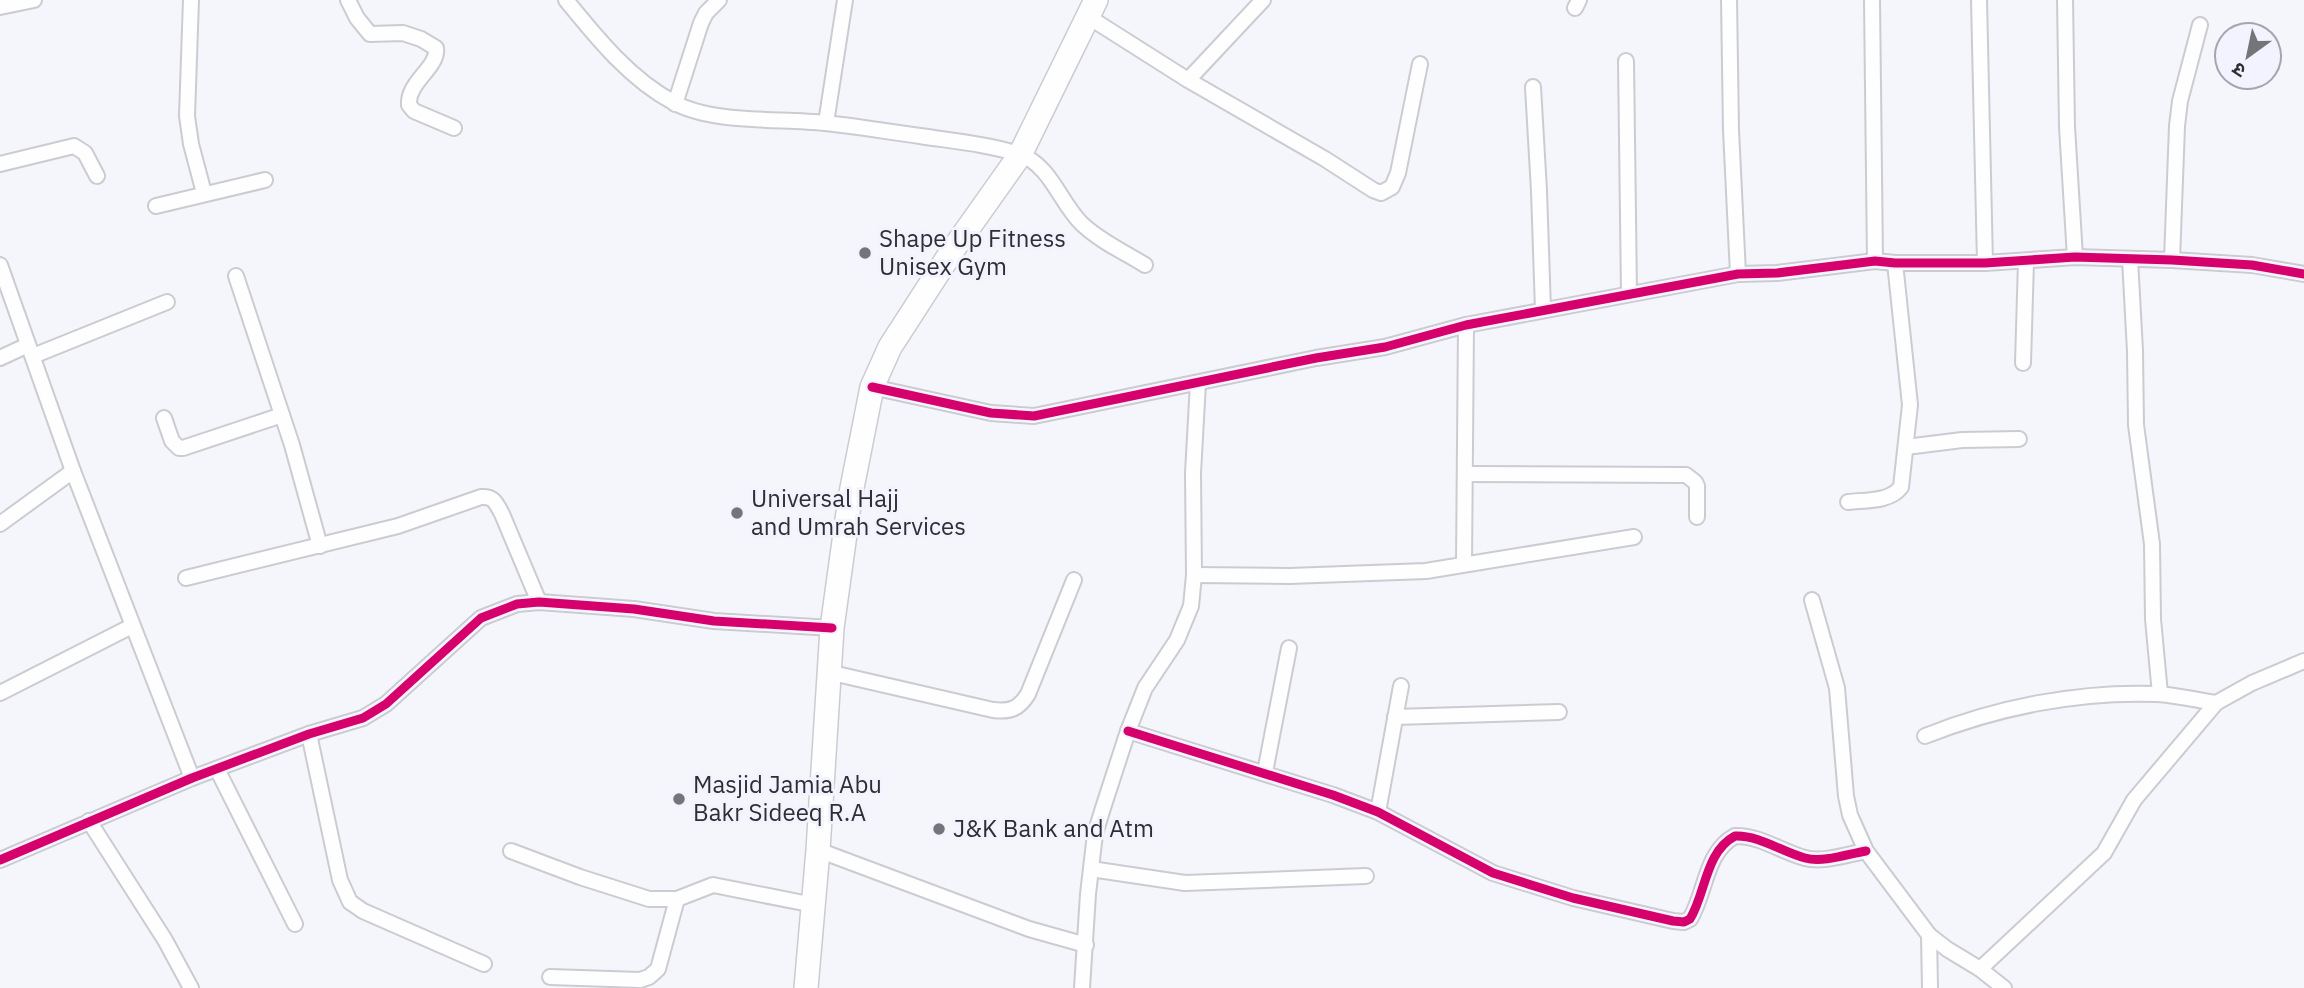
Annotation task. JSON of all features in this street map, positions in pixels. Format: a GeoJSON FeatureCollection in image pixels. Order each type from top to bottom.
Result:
{"type":"FeatureCollection","features":[{"type":"Feature","properties":{"kind":"main road"},"geometry":{"type":"LineString","coordinates":[[806,988],[832,628],[850,498],[872,387],[890,346],[952,251],[1020,155],[1092,8]]}},
{"type":"Feature","properties":{"kind":"street"},"geometry":{"type":"LineString","coordinates":[[0,7],[34,0]]}},
{"type":"Feature","properties":{"kind":"street"},"geometry":{"type":"LineString","coordinates":[[191,0],[187,116],[191,144],[204,193]]}},
{"type":"Feature","properties":{"kind":"street"},"geometry":{"type":"LineString","coordinates":[[348,0],[362,26],[370,34],[403,33],[421,39],[438,50],[411,91],[409,105],[414,111],[454,128]]}},
{"type":"Feature","properties":{"kind":"street"},"geometry":{"type":"LineString","coordinates":[[566,0],[599,40],[631,71],[675,104],[719,116],[826,123],[982,145],[1020,155],[1034,161],[1041,168],[1085,227],[1145,265]]}},
{"type":"Feature","properties":{"kind":"street"},"geometry":{"type":"LineString","coordinates":[[675,104],[701,23],[706,13],[719,0]]}},
{"type":"Feature","properties":{"kind":"street"},"geometry":{"type":"LineString","coordinates":[[826,123],[845,0]]}},
{"type":"Feature","properties":{"kind":"street"},"geometry":{"type":"LineString","coordinates":[[1188,80],[1263,0]]}},
{"type":"Feature","properties":{"kind":"street"},"geometry":{"type":"LineString","coordinates":[[1729,0],[1731,130],[1738,274]]}},
{"type":"Feature","properties":{"kind":"street"},"geometry":{"type":"LineString","coordinates":[[1872,0],[1875,261]]}},
{"type":"Feature","properties":{"kind":"street"},"geometry":{"type":"LineString","coordinates":[[1979,0],[1986,263]]}},
{"type":"Feature","properties":{"kind":"street"},"geometry":{"type":"LineString","coordinates":[[2064,0],[2067,128],[2075,257]]}},
{"type":"Feature","properties":{"kind":"street"},"geometry":{"type":"LineString","coordinates":[[1092,8],[1188,80],[1381,193],[1392,187],[1398,173],[1420,64]]}},
{"type":"Feature","properties":{"kind":"street"},"geometry":{"type":"LineString","coordinates":[[2172,260],[2176,126],[2200,25]]}},
{"type":"Feature","properties":{"kind":"street"},"geometry":{"type":"LineString","coordinates":[[1626,61],[1629,293]]}},
{"type":"Feature","properties":{"kind":"street"},"geometry":{"type":"LineString","coordinates":[[1533,87],[1543,310]]}},
{"type":"Feature","properties":{"kind":"street"},"geometry":{"type":"LineString","coordinates":[[0,164],[74,146],[85,153],[97,176]]}},
{"type":"Feature","properties":{"kind":"street"},"geometry":{"type":"LineString","coordinates":[[156,206],[265,180]]}},
{"type":"Feature","properties":{"kind":"street"},"geometry":{"type":"LineString","coordinates":[[872,387],[991,413],[1034,416],[1316,358],[1385,347],[1466,324],[1629,293],[1738,274],[1777,273],[1875,261],[1986,263],[2075,257],[2252,265],[2304,274]]}},
{"type":"Feature","properties":{"kind":"street"},"geometry":{"type":"LineString","coordinates":[[2130,259],[2136,425],[2152,544],[2153,619],[2160,694]]}},
{"type":"Feature","properties":{"kind":"street"},"geometry":{"type":"LineString","coordinates":[[2023,363],[2026,261]]}},
{"type":"Feature","properties":{"kind":"street"},"geometry":{"type":"LineString","coordinates":[[1848,502],[1887,497],[1901,487],[1910,405],[1895,263]]}},
{"type":"Feature","properties":{"kind":"street"},"geometry":{"type":"LineString","coordinates":[[0,265],[132,626],[192,778]]}},
{"type":"Feature","properties":{"kind":"street"},"geometry":{"type":"LineString","coordinates":[[236,276],[282,415],[320,546]]}},
{"type":"Feature","properties":{"kind":"street"},"geometry":{"type":"LineString","coordinates":[[0,358],[31,350],[167,302]]}},
{"type":"Feature","properties":{"kind":"street"},"geometry":{"type":"LineString","coordinates":[[1464,564],[1466,324]]}},
{"type":"Feature","properties":{"kind":"street"},"geometry":{"type":"LineString","coordinates":[[1082,988],[1095,834],[1128,731],[1145,688],[1185,625],[1191,606],[1194,575],[1193,472],[1198,383]]}},
{"type":"Feature","properties":{"kind":"street"},"geometry":{"type":"LineString","coordinates":[[164,418],[173,441],[179,448],[183,448],[282,415]]}},
{"type":"Feature","properties":{"kind":"street"},"geometry":{"type":"LineString","coordinates":[[1906,447],[1962,440],[2019,439]]}},
{"type":"Feature","properties":{"kind":"street"},"geometry":{"type":"LineString","coordinates":[[0,524],[74,471]]}},
{"type":"Feature","properties":{"kind":"street"},"geometry":{"type":"LineString","coordinates":[[1466,474],[1686,475],[1697,486],[1698,517]]}},
{"type":"Feature","properties":{"kind":"street"},"geometry":{"type":"LineString","coordinates":[[186,578],[398,526],[489,497],[494,500],[502,514],[539,602]]}},
{"type":"Feature","properties":{"kind":"street"},"geometry":{"type":"LineString","coordinates":[[1194,575],[1290,576],[1426,571],[1633,537]]}},
{"type":"Feature","properties":{"kind":"street"},"geometry":{"type":"LineString","coordinates":[[828,672],[993,710],[1014,709],[1022,704],[1028,694],[1074,580]]}},
{"type":"Feature","properties":{"kind":"street"},"geometry":{"type":"LineString","coordinates":[[1812,600],[1837,688],[1850,815],[1866,851],[1930,935],[2004,988]]}},
{"type":"Feature","properties":{"kind":"street"},"geometry":{"type":"LineString","coordinates":[[0,860],[192,778],[309,734],[363,718],[386,704],[481,618],[517,604],[539,602],[634,609],[714,621],[832,628]]}},
{"type":"Feature","properties":{"kind":"street"},"geometry":{"type":"LineString","coordinates":[[0,693],[132,626]]}},
{"type":"Feature","properties":{"kind":"street"},"geometry":{"type":"LineString","coordinates":[[1265,772],[1289,648]]}},
{"type":"Feature","properties":{"kind":"street"},"geometry":{"type":"LineString","coordinates":[[1980,969],[2104,853],[2134,800],[2216,703],[2230,693],[2304,661]]}},
{"type":"Feature","properties":{"kind":"street"},"geometry":{"type":"LineString","coordinates":[[1378,812],[1401,686]]}},
{"type":"Feature","properties":{"kind":"street"},"geometry":{"type":"LineString","coordinates":[[1925,736],[1964,720],[2070,698],[2160,694],[2216,703]]}},
{"type":"Feature","properties":{"kind":"street"},"geometry":{"type":"LineString","coordinates":[[1395,716],[1559,712]]}},
{"type":"Feature","properties":{"kind":"street"},"geometry":{"type":"LineString","coordinates":[[1128,731],[1265,772],[1378,812],[1493,873],[1573,898],[1673,921],[1684,922],[1690,919],[1710,867],[1722,846],[1735,836],[1754,839],[1807,859],[1866,851]]}},
{"type":"Feature","properties":{"kind":"street"},"geometry":{"type":"LineString","coordinates":[[309,734],[340,880],[350,902],[363,911],[484,964]]}},
{"type":"Feature","properties":{"kind":"street"},"geometry":{"type":"LineString","coordinates":[[216,769],[295,924]]}},
{"type":"Feature","properties":{"kind":"street"},"geometry":{"type":"LineString","coordinates":[[89,821],[165,940],[191,988]]}},
{"type":"Feature","properties":{"kind":"street"},"geometry":{"type":"LineString","coordinates":[[818,850],[1029,929],[1086,945]]}},
{"type":"Feature","properties":{"kind":"street"},"geometry":{"type":"LineString","coordinates":[[511,851],[649,899],[677,899],[713,885],[814,905]]}},
{"type":"Feature","properties":{"kind":"street"},"geometry":{"type":"LineString","coordinates":[[1091,869],[1195,883],[1366,876]]}},
{"type":"Feature","properties":{"kind":"street"},"geometry":{"type":"LineString","coordinates":[[550,977],[649,978],[658,969],[677,899]]}},
{"type":"Feature","properties":{"kind":"street"},"geometry":{"type":"LineString","coordinates":[[1930,935],[1930,988]]}},
{"type":"Feature","properties":{"kind":"cycle path"},"geometry":{"type":"LineString","coordinates":[[872,387],[991,413],[1034,416],[1316,358],[1385,347],[1466,325],[1738,274],[1777,273],[1875,261],[1985,263],[2075,257],[2252,265],[2304,274]]}},
{"type":"Feature","properties":{"kind":"cycle path"},"geometry":{"type":"LineString","coordinates":[[0,860],[192,778],[309,734],[363,718],[386,704],[481,618],[517,604],[539,602],[634,609],[714,621],[832,628]]}},
{"type":"Feature","properties":{"kind":"cycle path"},"geometry":{"type":"LineString","coordinates":[[1128,731],[1333,795],[1378,812],[1493,873],[1573,898],[1673,921],[1684,922],[1690,919],[1712,862],[1725,843],[1735,836],[1753,838],[1812,859],[1827,859],[1866,851]]}},
{"type":"Feature","properties":{"kind":"place","name":"Shape Up Fitness Unisex Gym"},"geometry":{"type":"Point","coordinates":[865,253]}},
{"type":"Feature","properties":{"kind":"place","name":"Universal Hajj and Umrah Services"},"geometry":{"type":"Point","coordinates":[737,513]}},
{"type":"Feature","properties":{"kind":"place","name":"Masjid Jamia Abu Bakr Sideeq R.A"},"geometry":{"type":"Point","coordinates":[679,799]}},
{"type":"Feature","properties":{"kind":"place","name":"J&K Bank and Atm"},"geometry":{"type":"Point","coordinates":[939,829]}}]}
